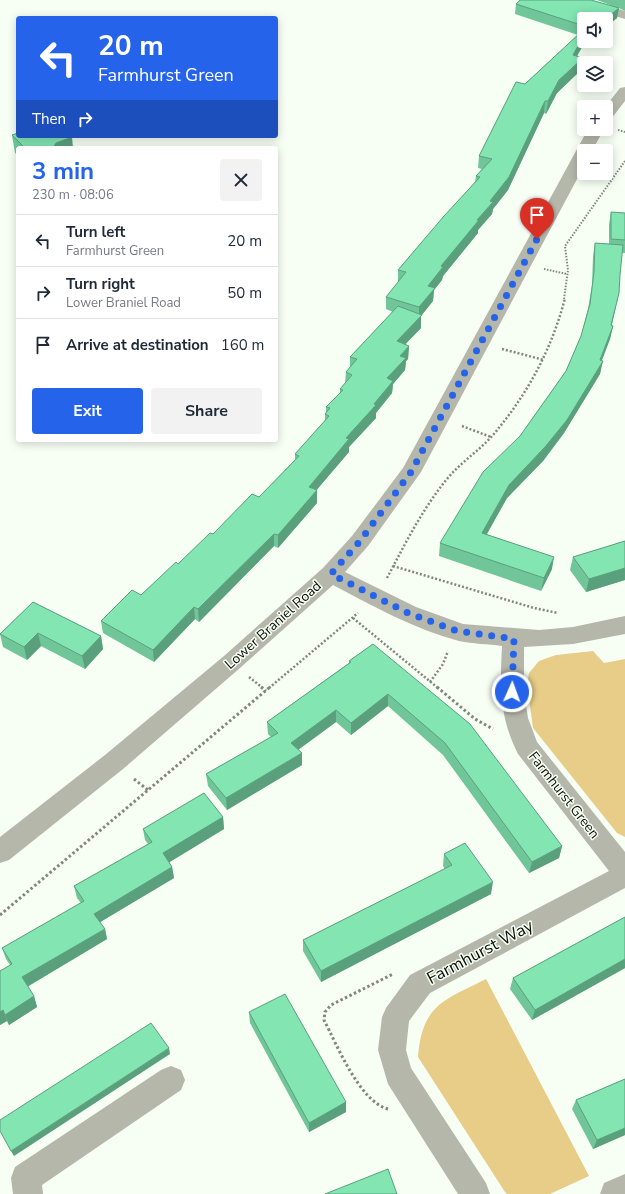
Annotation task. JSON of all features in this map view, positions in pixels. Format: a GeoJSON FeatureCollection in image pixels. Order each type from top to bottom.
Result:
{"type":"FeatureCollection","features":[{"type":"Feature","properties":{"kind":"street"},"geometry":{"type":"LineString","coordinates":[[577,0],[625,15]]}},
{"type":"Feature","properties":{"kind":"street"},"geometry":{"type":"LineString","coordinates":[[613,107],[625,91]]}},
{"type":"Feature","properties":{"kind":"street","name":"Lower Braniel Road"},"geometry":{"type":"LineString","coordinates":[[0,852],[170,715],[331,574],[360,541],[411,472],[577,164]]}},
{"type":"Feature","properties":{"kind":"street"},"geometry":{"type":"LineString","coordinates":[[331,574],[408,613],[457,631],[514,639],[554,638],[593,634],[625,625]]}},
{"type":"Feature","properties":{"kind":"street","name":"Farmhurst Green"},"geometry":{"type":"LineString","coordinates":[[514,639],[512,692],[516,718],[527,747],[625,873]]}},
{"type":"Feature","properties":{"kind":"street","name":"Farmhurst Way"},"geometry":{"type":"LineString","coordinates":[[475,1194],[398,1074],[392,1050],[396,1017],[420,984],[625,873]]}},
{"type":"Feature","properties":{"kind":"street"},"geometry":{"type":"LineString","coordinates":[[28,1194],[26,1178],[171,1080]]}},
{"type":"Feature","properties":{"kind":"street"},"geometry":{"type":"LineString","coordinates":[[615,1194],[625,1189]]}},
{"type":"Feature","properties":{"kind":"path"},"geometry":{"type":"LineString","coordinates":[[0,915],[377,597],[393,566],[444,483],[491,437],[513,410],[544,360],[560,315],[567,283],[568,258],[565,246],[625,161]]}},
{"type":"Feature","properties":{"kind":"path"},"geometry":{"type":"LineString","coordinates":[[480,344],[544,360]]}},
{"type":"Feature","properties":{"kind":"path"},"geometry":{"type":"LineString","coordinates":[[440,419],[491,437]]}},
{"type":"Feature","properties":{"kind":"path"},"geometry":{"type":"LineString","coordinates":[[393,566],[534,608],[563,613]]}},
{"type":"Feature","properties":{"kind":"path"},"geometry":{"type":"LineString","coordinates":[[353,618],[475,720],[527,747]]}},
{"type":"Feature","properties":{"kind":"path"},"geometry":{"type":"LineString","coordinates":[[430,682],[443,664],[457,631]]}},
{"type":"Feature","properties":{"kind":"shaded area"},"geometry":{"type":"Polygon","coordinates":[[[593,651],[604,663],[625,659],[625,837],[617,833],[533,728],[527,685],[529,673],[539,661],[556,655],[593,651]]]}},
{"type":"Feature","properties":{"kind":"shaded area"},"geometry":{"type":"Polygon","coordinates":[[[486,979],[589,1176],[550,1194],[507,1194],[505,1192],[418,1057],[420,1039],[430,1015],[438,1006],[448,999],[486,979]]]}},
{"type":"Feature","properties":{"kind":"building"},"geometry":{"type":"Polygon","coordinates":[[[520,0],[591,0],[619,8],[613,13],[577,12],[577,24],[516,4],[520,0]]]}},
{"type":"Feature","properties":{"kind":"building"},"geometry":{"type":"Polygon","coordinates":[[[577,36],[577,48],[573,55],[577,56],[577,64],[559,80],[548,101],[545,101],[509,177],[490,201],[493,202],[441,266],[443,267],[428,286],[435,288],[419,307],[386,297],[406,272],[398,270],[444,216],[480,177],[476,176],[492,159],[479,156],[516,82],[525,84],[577,36]]]}},
{"type":"Feature","properties":{"kind":"building"},"geometry":{"type":"Polygon","coordinates":[[[16,134],[16,138],[69,138],[56,143],[54,146],[23,146],[12,135],[16,134]]]}},
{"type":"Feature","properties":{"kind":"building"},"geometry":{"type":"Polygon","coordinates":[[[611,212],[625,213],[625,240],[611,239],[611,212]]]}},
{"type":"Feature","properties":{"kind":"building"},"geometry":{"type":"Polygon","coordinates":[[[595,243],[623,245],[619,293],[611,325],[613,326],[600,360],[603,361],[567,420],[545,447],[509,485],[482,533],[554,557],[544,578],[440,543],[483,472],[520,436],[566,371],[581,336],[590,304],[594,272],[595,243]]]}},
{"type":"Feature","properties":{"kind":"building"},"geometry":{"type":"Polygon","coordinates":[[[398,306],[422,315],[397,341],[409,346],[400,356],[406,358],[387,378],[393,381],[374,404],[376,405],[346,438],[349,439],[309,487],[317,490],[278,535],[274,534],[198,609],[194,607],[153,650],[101,621],[132,590],[141,595],[176,562],[178,564],[210,533],[213,534],[252,494],[259,497],[299,456],[295,454],[329,416],[325,414],[330,408],[326,407],[343,390],[340,389],[352,375],[346,372],[357,359],[350,357],[398,306]]]}},
{"type":"Feature","properties":{"kind":"building"},"geometry":{"type":"Polygon","coordinates":[[[625,541],[625,568],[589,579],[573,557],[625,541]]]}},
{"type":"Feature","properties":{"kind":"building"},"geometry":{"type":"Polygon","coordinates":[[[33,602],[101,636],[82,656],[38,633],[24,647],[0,634],[33,602]]]}},
{"type":"Feature","properties":{"kind":"building"},"geometry":{"type":"Polygon","coordinates":[[[373,644],[470,724],[562,846],[532,862],[445,743],[388,694],[351,723],[336,710],[291,743],[302,753],[226,798],[206,774],[278,733],[267,722],[351,662],[349,661],[373,644]]]}},
{"type":"Feature","properties":{"kind":"building"},"geometry":{"type":"Polygon","coordinates":[[[204,793],[223,817],[163,853],[172,867],[94,914],[105,929],[22,977],[34,996],[5,1015],[3,1010],[0,1012],[0,971],[12,964],[2,948],[84,901],[74,886],[152,842],[143,829],[204,793]]]}},
{"type":"Feature","properties":{"kind":"building"},"geometry":{"type":"Polygon","coordinates":[[[465,843],[493,882],[321,971],[303,940],[452,865],[444,854],[465,843]]]}},
{"type":"Feature","properties":{"kind":"building"},"geometry":{"type":"Polygon","coordinates":[[[625,917],[625,959],[535,1010],[513,978],[625,917]]]}},
{"type":"Feature","properties":{"kind":"building"},"geometry":{"type":"Polygon","coordinates":[[[285,994],[346,1102],[309,1123],[249,1012],[285,994]]]}},
{"type":"Feature","properties":{"kind":"building"},"geometry":{"type":"Polygon","coordinates":[[[151,1023],[169,1048],[11,1151],[0,1131],[0,1120],[151,1023]]]}},
{"type":"Feature","properties":{"kind":"building"},"geometry":{"type":"Polygon","coordinates":[[[625,1079],[625,1128],[597,1140],[576,1100],[625,1079]]]}},
{"type":"Feature","properties":{"kind":"building"},"geometry":{"type":"Polygon","coordinates":[[[388,1169],[397,1194],[325,1194],[388,1169]]]}},
{"type":"Feature","properties":{"kind":"route"},"geometry":{"type":"LineString","coordinates":[[512,692],[514,639],[457,631],[408,613],[331,574],[360,541],[411,472],[537,239]]}}]}
